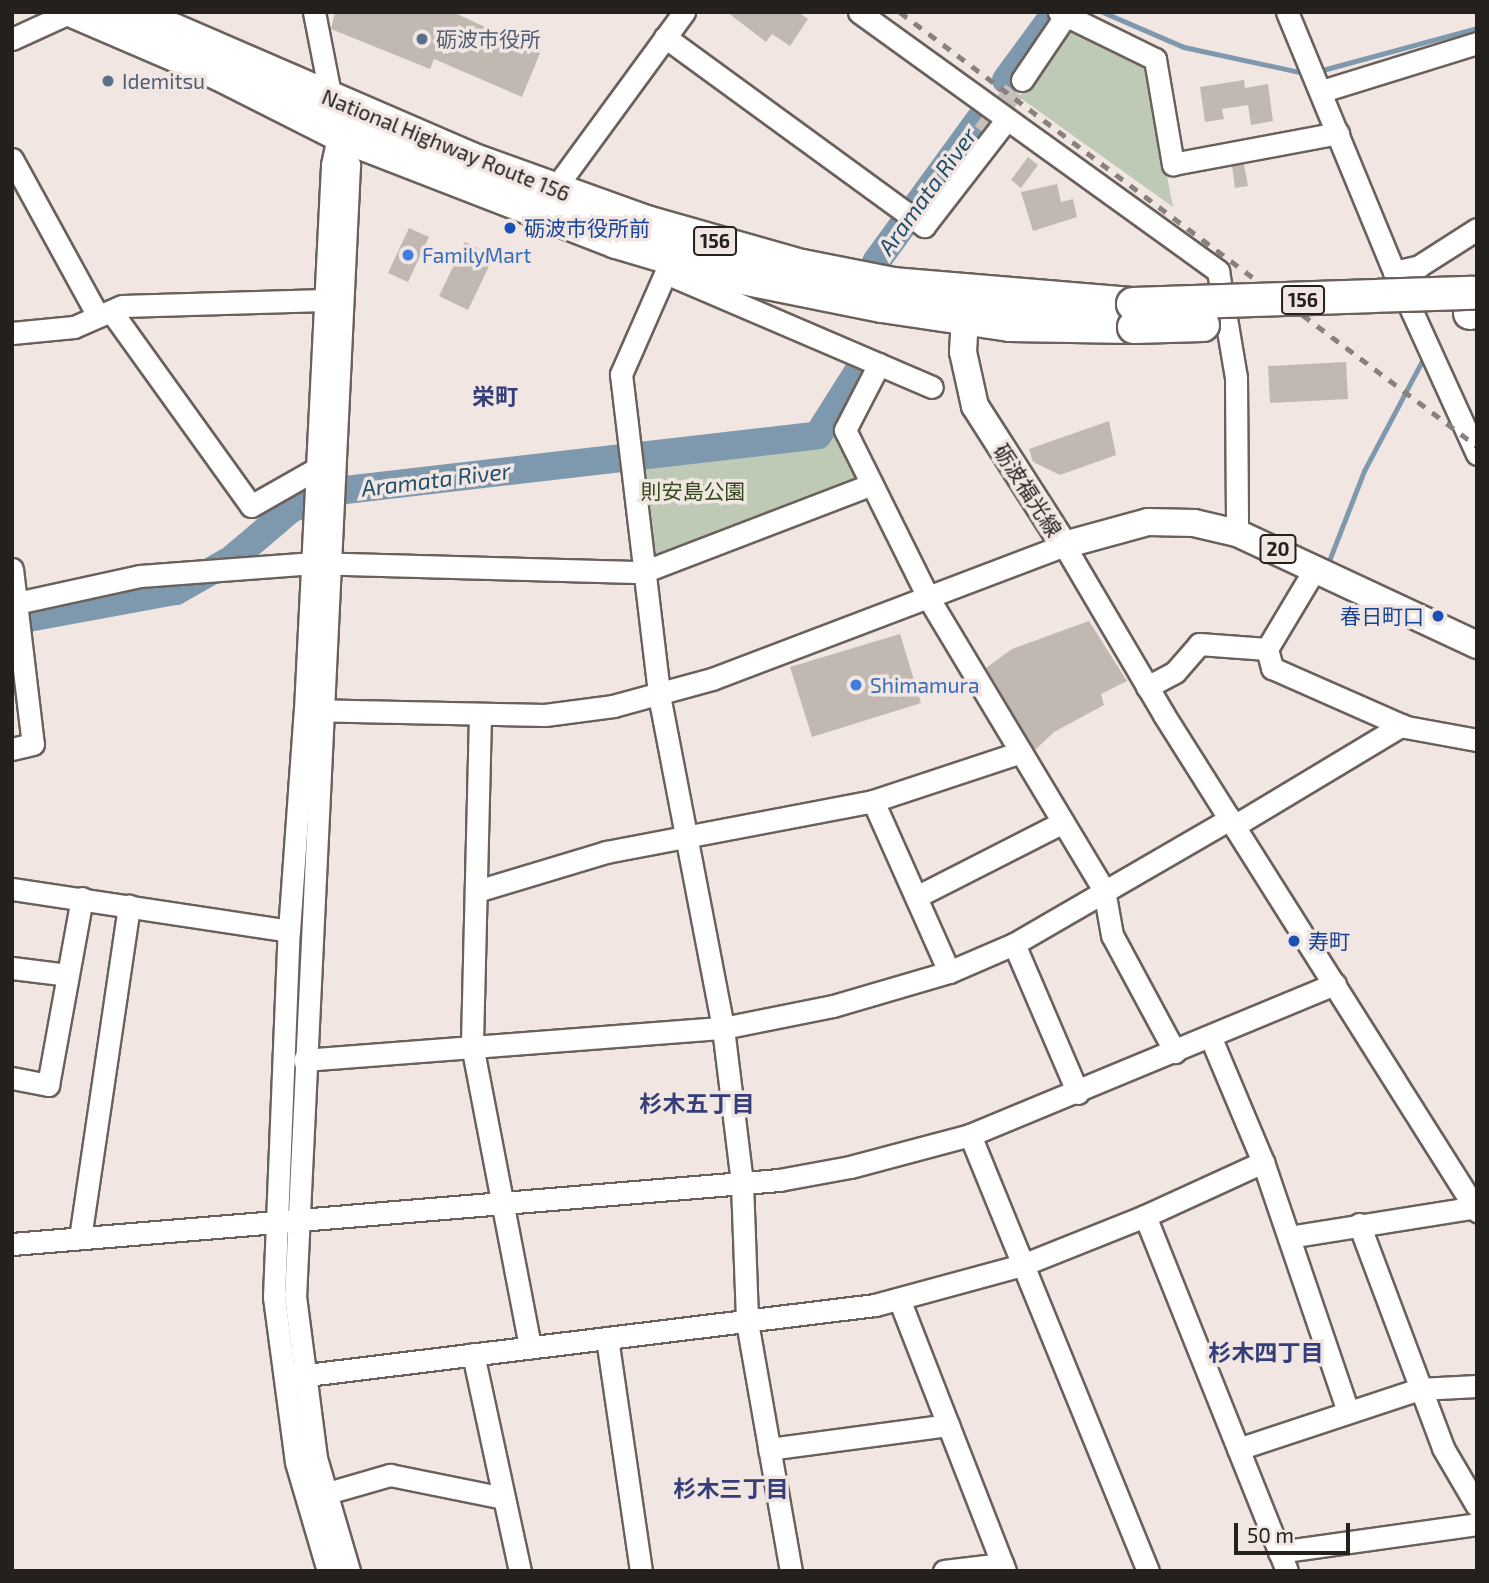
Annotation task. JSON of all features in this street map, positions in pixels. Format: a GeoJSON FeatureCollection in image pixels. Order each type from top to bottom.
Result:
{"type":"FeatureCollection","features":[{"type":"Feature","properties":{"kind":"highway","name":"National Highway Route 156"},"geometry":{"type":"LineString","coordinates":[[73,12],[221,75],[338,134],[669,266],[809,292],[965,306],[1134,316],[1474,303]]}},
{"type":"Feature","properties":{"kind":"highway","name":"National Highway Route 156"},"geometry":{"type":"LineString","coordinates":[[132,12],[553,191],[646,222],[802,266],[965,306]]}},
{"type":"Feature","properties":{"kind":"main road","name":"砺波福光線"},"geometry":{"type":"LineString","coordinates":[[965,306],[967,385],[975,406],[1064,545],[1105,530],[1148,522],[1194,523],[1237,533],[1316,567],[1477,645]]}},
{"type":"Feature","properties":{"kind":"street"},"geometry":{"type":"LineString","coordinates":[[12,39],[73,12]]}},
{"type":"Feature","properties":{"kind":"street"},"geometry":{"type":"LineString","coordinates":[[314,12],[338,134],[349,166],[321,562],[314,710],[292,1377],[296,1462],[328,1571]]}},
{"type":"Feature","properties":{"kind":"street"},"geometry":{"type":"LineString","coordinates":[[553,191],[684,12]]}},
{"type":"Feature","properties":{"kind":"street"},"geometry":{"type":"LineString","coordinates":[[859,12],[1218,271],[1236,377],[1237,533]]}},
{"type":"Feature","properties":{"kind":"street"},"geometry":{"type":"LineString","coordinates":[[1287,12],[1322,91],[1394,272],[1477,454]]}},
{"type":"Feature","properties":{"kind":"street"},"geometry":{"type":"LineString","coordinates":[[1022,80],[1062,15],[1155,59],[1173,164],[1338,133]]}},
{"type":"Feature","properties":{"kind":"street"},"geometry":{"type":"LineString","coordinates":[[665,37],[924,226],[1007,119]]}},
{"type":"Feature","properties":{"kind":"street"},"geometry":{"type":"LineString","coordinates":[[1322,91],[1477,43]]}},
{"type":"Feature","properties":{"kind":"street"},"geometry":{"type":"LineString","coordinates":[[915,219],[983,132]]}},
{"type":"Feature","properties":{"kind":"street"},"geometry":{"type":"LineString","coordinates":[[321,562],[316,469],[332,165],[338,134]]}},
{"type":"Feature","properties":{"kind":"street"},"geometry":{"type":"LineString","coordinates":[[12,159],[105,314],[250,506],[316,469]]}},
{"type":"Feature","properties":{"kind":"street"},"geometry":{"type":"LineString","coordinates":[[12,202],[34,198]]}},
{"type":"Feature","properties":{"kind":"street"},"geometry":{"type":"LineString","coordinates":[[1394,272],[1419,266],[1477,229]]}},
{"type":"Feature","properties":{"kind":"street"},"geometry":{"type":"LineString","coordinates":[[791,1571],[747,1322],[742,1183],[723,1028],[659,695],[621,374],[669,266],[932,387]]}},
{"type":"Feature","properties":{"kind":"street"},"geometry":{"type":"LineString","coordinates":[[12,333],[74,327],[122,306],[325,300]]}},
{"type":"Feature","properties":{"kind":"street"},"geometry":{"type":"LineString","coordinates":[[879,364],[845,430],[929,599],[1104,890],[1112,935],[1175,1052]]}},
{"type":"Feature","properties":{"kind":"street"},"geometry":{"type":"LineString","coordinates":[[1456,410],[1477,423]]}},
{"type":"Feature","properties":{"kind":"street"},"geometry":{"type":"LineString","coordinates":[[14,603],[140,576],[321,562],[643,572],[872,484]]}},
{"type":"Feature","properties":{"kind":"street"},"geometry":{"type":"LineString","coordinates":[[314,710],[545,715],[659,695],[929,599],[1064,545],[1147,687],[1476,1209],[1359,1224],[1289,1237]]}},
{"type":"Feature","properties":{"kind":"street"},"geometry":{"type":"LineString","coordinates":[[1316,567],[1267,649],[1272,668],[1402,725],[1477,740]]}},
{"type":"Feature","properties":{"kind":"street"},"geometry":{"type":"LineString","coordinates":[[12,569],[33,744],[12,749]]}},
{"type":"Feature","properties":{"kind":"street"},"geometry":{"type":"LineString","coordinates":[[1147,687],[1175,672],[1199,644],[1267,649]]}},
{"type":"Feature","properties":{"kind":"street"},"geometry":{"type":"LineString","coordinates":[[314,710],[289,931],[275,1221],[274,1297],[292,1377],[324,1494],[349,1571]]}},
{"type":"Feature","properties":{"kind":"street"},"geometry":{"type":"LineString","coordinates":[[480,715],[472,1045],[530,1347]]}},
{"type":"Feature","properties":{"kind":"street"},"geometry":{"type":"LineString","coordinates":[[304,1060],[472,1045],[723,1028],[833,1006],[949,972],[1013,944],[1104,890],[1232,822],[1402,725]]}},
{"type":"Feature","properties":{"kind":"street"},"geometry":{"type":"LineString","coordinates":[[477,891],[606,852],[873,801],[1021,752]]}},
{"type":"Feature","properties":{"kind":"street"},"geometry":{"type":"LineString","coordinates":[[873,801],[949,972]]}},
{"type":"Feature","properties":{"kind":"street"},"geometry":{"type":"LineString","coordinates":[[916,897],[1063,822]]}},
{"type":"Feature","properties":{"kind":"street"},"geometry":{"type":"LineString","coordinates":[[12,889],[289,931]]}},
{"type":"Feature","properties":{"kind":"street"},"geometry":{"type":"LineString","coordinates":[[12,1078],[48,1085],[82,898]]}},
{"type":"Feature","properties":{"kind":"street"},"geometry":{"type":"LineString","coordinates":[[80,1238],[130,906]]}},
{"type":"Feature","properties":{"kind":"street"},"geometry":{"type":"LineString","coordinates":[[1013,944],[1078,1093]]}},
{"type":"Feature","properties":{"kind":"street"},"geometry":{"type":"LineString","coordinates":[[12,968],[68,975]]}},
{"type":"Feature","properties":{"kind":"street"},"geometry":{"type":"LineString","coordinates":[[12,1244],[742,1183],[850,1167],[970,1135],[1078,1093],[1335,984]]}},
{"type":"Feature","properties":{"kind":"street"},"geometry":{"type":"LineString","coordinates":[[1210,1036],[1263,1162],[1348,1410]]}},
{"type":"Feature","properties":{"kind":"street"},"geometry":{"type":"LineString","coordinates":[[970,1135],[1149,1571]]}},
{"type":"Feature","properties":{"kind":"street"},"geometry":{"type":"LineString","coordinates":[[292,1377],[747,1322],[899,1299],[1022,1265],[1145,1216],[1263,1162]]}},
{"type":"Feature","properties":{"kind":"street"},"geometry":{"type":"LineString","coordinates":[[1145,1216],[1283,1562],[1477,1524]]}},
{"type":"Feature","properties":{"kind":"street"},"geometry":{"type":"LineString","coordinates":[[1359,1224],[1419,1390],[1443,1448],[1477,1506]]}},
{"type":"Feature","properties":{"kind":"street"},"geometry":{"type":"LineString","coordinates":[[899,1299],[1004,1567],[944,1571]]}},
{"type":"Feature","properties":{"kind":"street"},"geometry":{"type":"LineString","coordinates":[[607,1338],[641,1571]]}},
{"type":"Feature","properties":{"kind":"street"},"geometry":{"type":"LineString","coordinates":[[473,1354],[520,1571]]}},
{"type":"Feature","properties":{"kind":"street"},"geometry":{"type":"LineString","coordinates":[[1238,1449],[1348,1410],[1419,1390],[1477,1386]]}},
{"type":"Feature","properties":{"kind":"street"},"geometry":{"type":"LineString","coordinates":[[769,1449],[948,1425]]}},
{"type":"Feature","properties":{"kind":"street"},"geometry":{"type":"LineString","coordinates":[[324,1494],[390,1475],[504,1498]]}},
{"type":"Feature","properties":{"kind":"green space"},"geometry":{"type":"Polygon","coordinates":[[[1065,25],[1145,64],[1173,207],[1019,97],[1065,25]]]}},
{"type":"Feature","properties":{"kind":"green space","name":"則安島公園"},"geometry":{"type":"Polygon","coordinates":[[[826,416],[859,480],[646,565],[634,447],[805,427],[826,416]]]}},
{"type":"Feature","properties":{"kind":"building"},"geometry":{"type":"Polygon","coordinates":[[[335,12],[453,12],[540,53],[522,97],[434,59],[430,69],[331,29],[335,12]]]}},
{"type":"Feature","properties":{"kind":"building"},"geometry":{"type":"Polygon","coordinates":[[[727,12],[798,12],[808,19],[790,46],[772,34],[766,42],[727,12]]]}},
{"type":"Feature","properties":{"kind":"building"},"geometry":{"type":"Polygon","coordinates":[[[1244,80],[1245,88],[1268,84],[1273,121],[1251,125],[1248,105],[1222,109],[1224,119],[1205,122],[1200,87],[1244,80]]]}},
{"type":"Feature","properties":{"kind":"building"},"geometry":{"type":"Polygon","coordinates":[[[1028,157],[1038,165],[1021,188],[1011,180],[1028,157]]]}},
{"type":"Feature","properties":{"kind":"building"},"geometry":{"type":"Polygon","coordinates":[[[1244,164],[1248,186],[1235,188],[1232,166],[1244,164]]]}},
{"type":"Feature","properties":{"kind":"building"},"geometry":{"type":"Polygon","coordinates":[[[1057,184],[1061,202],[1073,199],[1077,217],[1033,231],[1021,192],[1057,184]]]}},
{"type":"Feature","properties":{"kind":"building","name":"FamilyMart"},"geometry":{"type":"Polygon","coordinates":[[[409,228],[429,237],[408,282],[388,273],[409,228]]]}},
{"type":"Feature","properties":{"kind":"building"},"geometry":{"type":"Polygon","coordinates":[[[465,242],[494,256],[468,310],[439,296],[465,242]]]}},
{"type":"Feature","properties":{"kind":"building"},"geometry":{"type":"Polygon","coordinates":[[[1346,362],[1348,399],[1270,403],[1268,366],[1346,362]]]}},
{"type":"Feature","properties":{"kind":"building"},"geometry":{"type":"Polygon","coordinates":[[[1109,421],[1116,455],[1060,475],[1033,462],[1029,449],[1109,421]]]}},
{"type":"Feature","properties":{"kind":"building"},"geometry":{"type":"Polygon","coordinates":[[[1089,621],[1127,681],[1101,694],[1104,705],[1054,732],[1035,750],[986,668],[1012,649],[1089,621]]]}},
{"type":"Feature","properties":{"kind":"building","name":"Shimamura"},"geometry":{"type":"Polygon","coordinates":[[[900,634],[921,703],[812,737],[790,667],[900,634]]]}},
{"type":"Feature","properties":{"kind":"waterway","name":"Aramata River"},"geometry":{"type":"LineString","coordinates":[[1006,80],[1056,12]]}},
{"type":"Feature","properties":{"kind":"waterway"},"geometry":{"type":"LineString","coordinates":[[1103,12],[1184,47],[1304,73]]}},
{"type":"Feature","properties":{"kind":"waterway"},"geometry":{"type":"LineString","coordinates":[[1319,71],[1477,28]]}},
{"type":"Feature","properties":{"kind":"waterway","name":"Aramata River"},"geometry":{"type":"LineString","coordinates":[[876,262],[979,120]]}},
{"type":"Feature","properties":{"kind":"waterway"},"geometry":{"type":"LineString","coordinates":[[1327,566],[1364,471],[1424,357]]}},
{"type":"Feature","properties":{"kind":"waterway","name":"Aramata River"},"geometry":{"type":"LineString","coordinates":[[12,621],[176,591],[232,559],[291,509],[328,492],[818,435],[857,373]]}},
{"type":"Feature","properties":{"kind":"tunnel"},"geometry":{"type":"LineString","coordinates":[[983,132],[1022,80]]}},
{"type":"Feature","properties":{"kind":"railway"},"geometry":{"type":"LineString","coordinates":[[900,12],[1477,446]]}},
{"type":"Feature","properties":{"kind":"place","name":"砺波市役所"},"geometry":{"type":"Point","coordinates":[422,39]}},
{"type":"Feature","properties":{"kind":"place","name":"Idemitsu"},"geometry":{"type":"Point","coordinates":[108,81]}},
{"type":"Feature","properties":{"kind":"place","name":"砺波市役所前"},"geometry":{"type":"Point","coordinates":[510,228]}},
{"type":"Feature","properties":{"kind":"place","name":"FamilyMart"},"geometry":{"type":"Point","coordinates":[408,255]}},
{"type":"Feature","properties":{"kind":"place","name":"春日町口"},"geometry":{"type":"Point","coordinates":[1438,616]}},
{"type":"Feature","properties":{"kind":"place","name":"Shimamura"},"geometry":{"type":"Point","coordinates":[856,685]}},
{"type":"Feature","properties":{"kind":"place","name":"寿町"},"geometry":{"type":"Point","coordinates":[1294,941]}},
{"type":"Feature","properties":{"kind":"district","name":"栄町"},"geometry":{"type":"Point","coordinates":[495,396]}},
{"type":"Feature","properties":{"kind":"district","name":"杉木五丁目"},"geometry":{"type":"Point","coordinates":[697,1103]}},
{"type":"Feature","properties":{"kind":"district","name":"杉木四丁目"},"geometry":{"type":"Point","coordinates":[1266,1352]}},
{"type":"Feature","properties":{"kind":"district","name":"杉木三丁目"},"geometry":{"type":"Point","coordinates":[731,1488]}}]}
